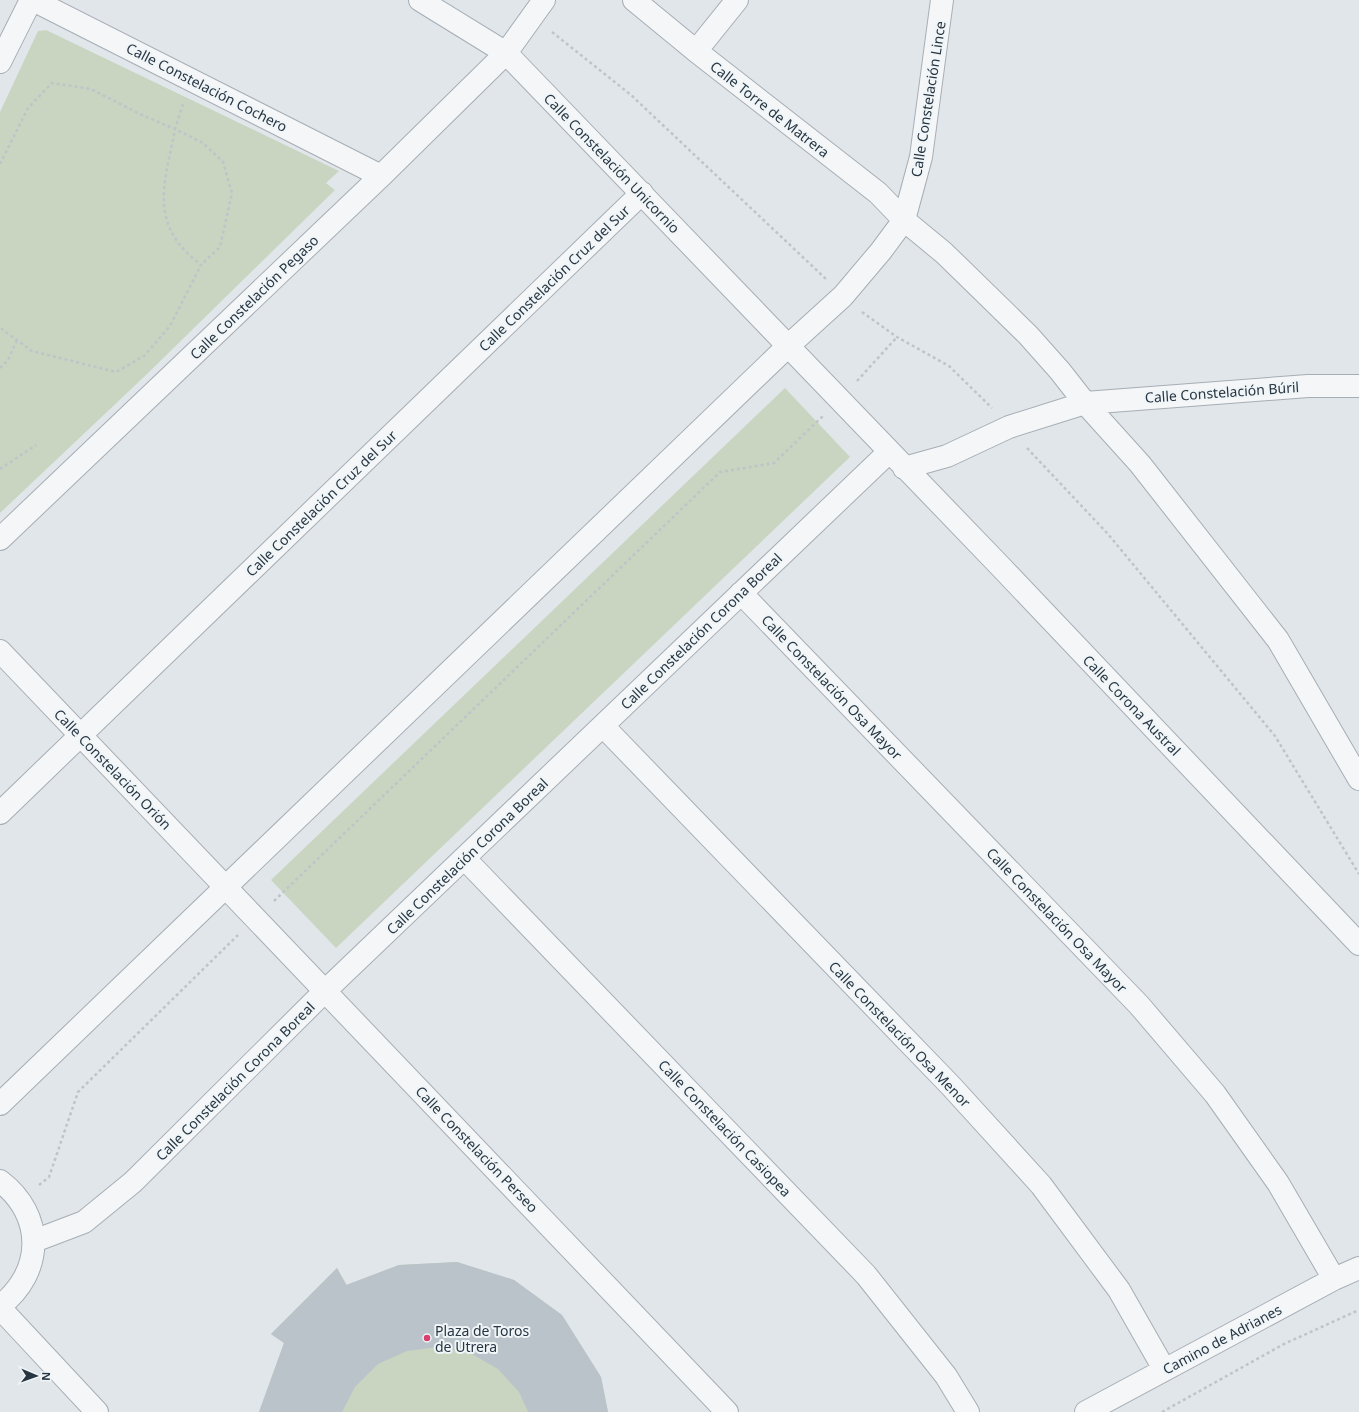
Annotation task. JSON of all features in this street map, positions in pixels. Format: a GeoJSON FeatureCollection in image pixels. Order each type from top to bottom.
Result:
{"type":"FeatureCollection","features":[{"type":"Feature","properties":{"kind":"street"},"geometry":{"type":"LineString","coordinates":[[0,62],[32,0]]}},
{"type":"Feature","properties":{"kind":"street","name":"Calle Constelación Cochero"},"geometry":{"type":"LineString","coordinates":[[32,0],[381,176]]}},
{"type":"Feature","properties":{"kind":"street","name":"Calle Constelación Unicornio"},"geometry":{"type":"LineString","coordinates":[[420,0],[506,53],[889,452]]}},
{"type":"Feature","properties":{"kind":"street","name":"Calle Torre de Matrera"},"geometry":{"type":"LineString","coordinates":[[634,0],[696,51],[878,193],[904,220],[944,253],[1028,335],[1085,403]]}},
{"type":"Feature","properties":{"kind":"street"},"geometry":{"type":"LineString","coordinates":[[696,51],[737,0]]}},
{"type":"Feature","properties":{"kind":"street","name":"Calle Constelación Lince"},"geometry":{"type":"LineString","coordinates":[[904,220],[920,157],[942,0]]}},
{"type":"Feature","properties":{"kind":"street","name":"Calle Constelación Pegaso"},"geometry":{"type":"LineString","coordinates":[[0,540],[381,176],[506,53],[538,8]]}},
{"type":"Feature","properties":{"kind":"street","name":"Calle Constelación Cruz del Sur"},"geometry":{"type":"LineString","coordinates":[[0,813],[642,193]]}},
{"type":"Feature","properties":{"kind":"street"},"geometry":{"type":"LineString","coordinates":[[0,1104],[788,346],[843,296],[881,251],[904,220]]}},
{"type":"Feature","properties":{"kind":"street","name":"Calle Constelación Búril"},"geometry":{"type":"LineString","coordinates":[[904,468],[947,456],[1009,427],[1085,403],[1308,386],[1359,386]]}},
{"type":"Feature","properties":{"kind":"street"},"geometry":{"type":"LineString","coordinates":[[1085,403],[1140,464],[1278,640],[1359,779]]}},
{"type":"Feature","properties":{"kind":"street","name":"Calle Corona Austral"},"geometry":{"type":"LineString","coordinates":[[889,452],[1012,579],[1359,944]]}},
{"type":"Feature","properties":{"kind":"street","name":"Calle Constelación Corona Boreal"},"geometry":{"type":"LineString","coordinates":[[34,1241],[84,1222],[133,1182],[325,991],[465,859],[889,452]]}},
{"type":"Feature","properties":{"kind":"street","name":"Calle Constelación Osa Mayor"},"geometry":{"type":"LineString","coordinates":[[741,593],[1139,1005],[1215,1094],[1269,1170],[1334,1279]]}},
{"type":"Feature","properties":{"kind":"street","name":"Calle Constelación Orión"},"geometry":{"type":"LineString","coordinates":[[0,651],[226,886]]}},
{"type":"Feature","properties":{"kind":"street","name":"Calle Constelación Osa Menor"},"geometry":{"type":"LineString","coordinates":[[603,726],[946,1080],[1040,1185],[1119,1290],[1164,1369]]}},
{"type":"Feature","properties":{"kind":"street","name":"Calle Constelación Casiopea"},"geometry":{"type":"LineString","coordinates":[[465,859],[866,1275],[946,1376],[968,1412]]}},
{"type":"Feature","properties":{"kind":"street","name":"Calle Constelación Perseo"},"geometry":{"type":"LineString","coordinates":[[226,886],[727,1412]]}},
{"type":"Feature","properties":{"kind":"street"},"geometry":{"type":"LineString","coordinates":[[0,1181],[20,1200],[30,1220],[34,1241],[31,1263],[22,1284],[12,1297],[0,1307],[97,1412]]}},
{"type":"Feature","properties":{"kind":"street","name":"Camino de Adrianes"},"geometry":{"type":"LineString","coordinates":[[1086,1412],[1334,1279],[1359,1268]]}},
{"type":"Feature","properties":{"kind":"path"},"geometry":{"type":"LineString","coordinates":[[538,8],[594,64],[631,96],[830,283]]}},
{"type":"Feature","properties":{"kind":"path"},"geometry":{"type":"LineString","coordinates":[[0,164],[28,108],[52,83],[91,89],[144,116],[203,143],[223,162],[232,193],[220,247],[201,265],[170,326],[144,356],[116,372],[32,351],[3,330],[0,326]]}},
{"type":"Feature","properties":{"kind":"path"},"geometry":{"type":"LineString","coordinates":[[175,129],[162,199],[166,221],[180,246],[201,265]]}},
{"type":"Feature","properties":{"kind":"path"},"geometry":{"type":"LineString","coordinates":[[856,309],[896,337],[949,366],[996,412]]}},
{"type":"Feature","properties":{"kind":"path"},"geometry":{"type":"LineString","coordinates":[[857,382],[896,337]]}},
{"type":"Feature","properties":{"kind":"path"},"geometry":{"type":"LineString","coordinates":[[0,368],[8,360],[17,340]]}},
{"type":"Feature","properties":{"kind":"path"},"geometry":{"type":"LineString","coordinates":[[273,901],[720,472],[774,463],[825,414]]}},
{"type":"Feature","properties":{"kind":"path"},"geometry":{"type":"LineString","coordinates":[[0,469],[36,445]]}},
{"type":"Feature","properties":{"kind":"path"},"geometry":{"type":"LineString","coordinates":[[1025,445],[1108,534],[1275,736],[1359,874]]}},
{"type":"Feature","properties":{"kind":"path"},"geometry":{"type":"LineString","coordinates":[[41,1183],[49,1177],[78,1092],[240,933]]}},
{"type":"Feature","properties":{"kind":"path"},"geometry":{"type":"LineString","coordinates":[[1162,1412],[1284,1344],[1359,1310]]}},
{"type":"Feature","properties":{"kind":"green space"},"geometry":{"type":"Polygon","coordinates":[[[46,30],[339,171],[326,183],[335,190],[146,375],[0,513],[0,112],[38,31],[46,30]]]}},
{"type":"Feature","properties":{"kind":"green space"},"geometry":{"type":"Polygon","coordinates":[[[785,388],[850,457],[336,948],[271,880],[785,388]]]}},
{"type":"Feature","properties":{"kind":"green space","name":"Plaza de Toros de Utrera"},"geometry":{"type":"Polygon","coordinates":[[[457,1262],[514,1280],[562,1315],[601,1377],[608,1412],[259,1412],[284,1343],[271,1334],[337,1268],[347,1285],[399,1265],[457,1262]]]}},
{"type":"Feature","properties":{"kind":"building","name":"Plaza de Toros de Utrera"},"geometry":{"type":"Polygon","coordinates":[[[457,1262],[514,1280],[562,1315],[601,1377],[608,1412],[528,1412],[519,1392],[498,1369],[470,1353],[438,1347],[407,1351],[378,1364],[355,1387],[342,1412],[259,1412],[284,1343],[271,1334],[337,1268],[346,1285],[399,1265],[457,1262]]]}},
{"type":"Feature","properties":{"kind":"place","name":"Plaza de Toros de Utrera"},"geometry":{"type":"Point","coordinates":[427,1338]}}]}
